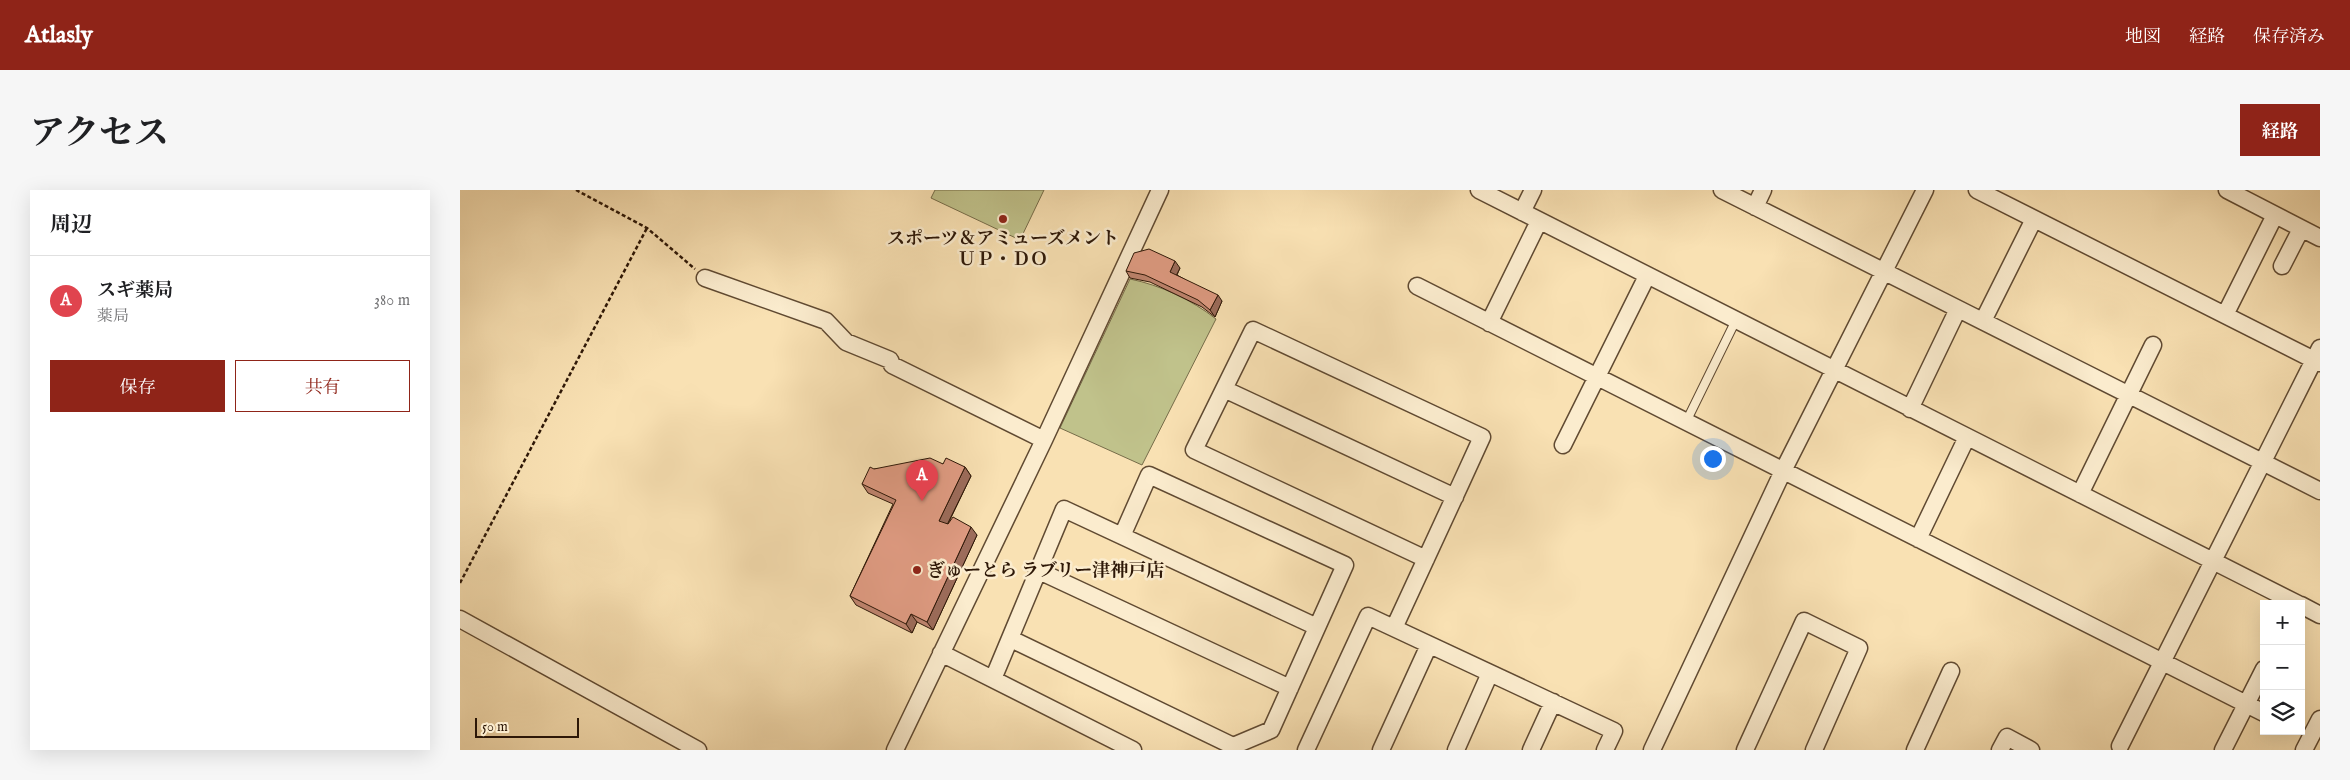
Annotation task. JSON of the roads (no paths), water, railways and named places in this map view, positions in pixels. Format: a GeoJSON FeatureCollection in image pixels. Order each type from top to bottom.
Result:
{"type":"FeatureCollection","features":[{"type":"Feature","properties":{"kind":"street"},"geometry":{"type":"LineString","coordinates":[[895,750],[1044,440],[1160,190]]}},
{"type":"Feature","properties":{"kind":"street"},"geometry":{"type":"LineString","coordinates":[[1479,190],[2289,600]]}},
{"type":"Feature","properties":{"kind":"street"},"geometry":{"type":"LineString","coordinates":[[1522,212],[1533,190]]}},
{"type":"Feature","properties":{"kind":"street"},"geometry":{"type":"LineString","coordinates":[[1722,190],[2320,491]]}},
{"type":"Feature","properties":{"kind":"street"},"geometry":{"type":"LineString","coordinates":[[1754,207],[1763,190]]}},
{"type":"Feature","properties":{"kind":"street"},"geometry":{"type":"LineString","coordinates":[[1652,750],[1783,471],[1925,190]]}},
{"type":"Feature","properties":{"kind":"street"},"geometry":{"type":"LineString","coordinates":[[1977,190],[2225,315],[2318,357],[2120,746]]}},
{"type":"Feature","properties":{"kind":"street"},"geometry":{"type":"LineString","coordinates":[[2227,190],[2254,196],[2275,215],[2320,238]]}},
{"type":"Feature","properties":{"kind":"street"},"geometry":{"type":"LineString","coordinates":[[2225,315],[2275,215]]}},
{"type":"Feature","properties":{"kind":"street"},"geometry":{"type":"LineString","coordinates":[[1983,321],[2034,219]]}},
{"type":"Feature","properties":{"kind":"street"},"geometry":{"type":"LineString","coordinates":[[1489,323],[1539,221]]}},
{"type":"Feature","properties":{"kind":"street"},"geometry":{"type":"LineString","coordinates":[[2282,266],[2301,228]]}},
{"type":"Feature","properties":{"kind":"street"},"geometry":{"type":"LineString","coordinates":[[1563,445],[1647,276]]}},
{"type":"Feature","properties":{"kind":"street"},"geometry":{"type":"LineString","coordinates":[[705,278],[826,321],[846,342],[890,360],[892,365],[1044,440]]}},
{"type":"Feature","properties":{"kind":"street"},"geometry":{"type":"LineString","coordinates":[[1416,286],[2260,711]]}},
{"type":"Feature","properties":{"kind":"street"},"geometry":{"type":"LineString","coordinates":[[1910,409],[1958,309]]}},
{"type":"Feature","properties":{"kind":"street"},"geometry":{"type":"LineString","coordinates":[[1394,628],[1482,437],[1252,330],[1194,450],[1426,558]]}},
{"type":"Feature","properties":{"kind":"street"},"geometry":{"type":"LineString","coordinates":[[2080,494],[2153,345]]}},
{"type":"Feature","properties":{"kind":"street"},"geometry":{"type":"LineString","coordinates":[[1224,390],[1455,497]]}},
{"type":"Feature","properties":{"kind":"street"},"geometry":{"type":"LineString","coordinates":[[1918,539],[1967,437]]}},
{"type":"Feature","properties":{"kind":"street"},"geometry":{"type":"LineString","coordinates":[[1011,640],[1233,746],[1271,730],[1345,565],[1149,475],[1122,536]]}},
{"type":"Feature","properties":{"kind":"street"},"geometry":{"type":"LineString","coordinates":[[993,679],[1011,640],[1064,509],[1317,627]]}},
{"type":"Feature","properties":{"kind":"street"},"geometry":{"type":"LineString","coordinates":[[1039,570],[1290,688]]}},
{"type":"Feature","properties":{"kind":"street"},"geometry":{"type":"LineString","coordinates":[[2305,608],[2320,615]]}},
{"type":"Feature","properties":{"kind":"street"},"geometry":{"type":"LineString","coordinates":[[1306,750],[1368,616],[1614,731],[1606,750]]}},
{"type":"Feature","properties":{"kind":"street"},"geometry":{"type":"LineString","coordinates":[[460,620],[698,750]]}},
{"type":"Feature","properties":{"kind":"street"},"geometry":{"type":"LineString","coordinates":[[1745,750],[1804,621],[1859,648],[1814,750]]}},
{"type":"Feature","properties":{"kind":"street"},"geometry":{"type":"LineString","coordinates":[[1381,750],[1429,645]]}},
{"type":"Feature","properties":{"kind":"street"},"geometry":{"type":"LineString","coordinates":[[941,653],[1133,750]]}},
{"type":"Feature","properties":{"kind":"street"},"geometry":{"type":"LineString","coordinates":[[1914,750],[1951,671]]}},
{"type":"Feature","properties":{"kind":"street"},"geometry":{"type":"LineString","coordinates":[[1456,750],[1490,673]]}},
{"type":"Feature","properties":{"kind":"street"},"geometry":{"type":"LineString","coordinates":[[2223,750],[2260,677]]}},
{"type":"Feature","properties":{"kind":"street"},"geometry":{"type":"LineString","coordinates":[[1531,750],[1553,702]]}},
{"type":"Feature","properties":{"kind":"street"},"geometry":{"type":"LineString","coordinates":[[2309,740],[2320,719]]}},
{"type":"Feature","properties":{"kind":"street"},"geometry":{"type":"LineString","coordinates":[[2000,750],[2008,737],[2030,750]]}},
{"type":"Feature","properties":{"kind":"lane"},"geometry":{"type":"LineString","coordinates":[[1686,422],[1736,320]]}},
{"type":"Feature","properties":{"kind":"place","name":"スポーツ＆アミューズメント ＵＰ・ＤＯ"},"geometry":{"type":"Point","coordinates":[1003,219]}},
{"type":"Feature","properties":{"kind":"place","name":"スギ薬局"},"geometry":{"type":"Point","coordinates":[922,501]}},
{"type":"Feature","properties":{"kind":"place","name":"ぎゅーとら ラブリー津神戸店"},"geometry":{"type":"Point","coordinates":[917,570]}}]}
